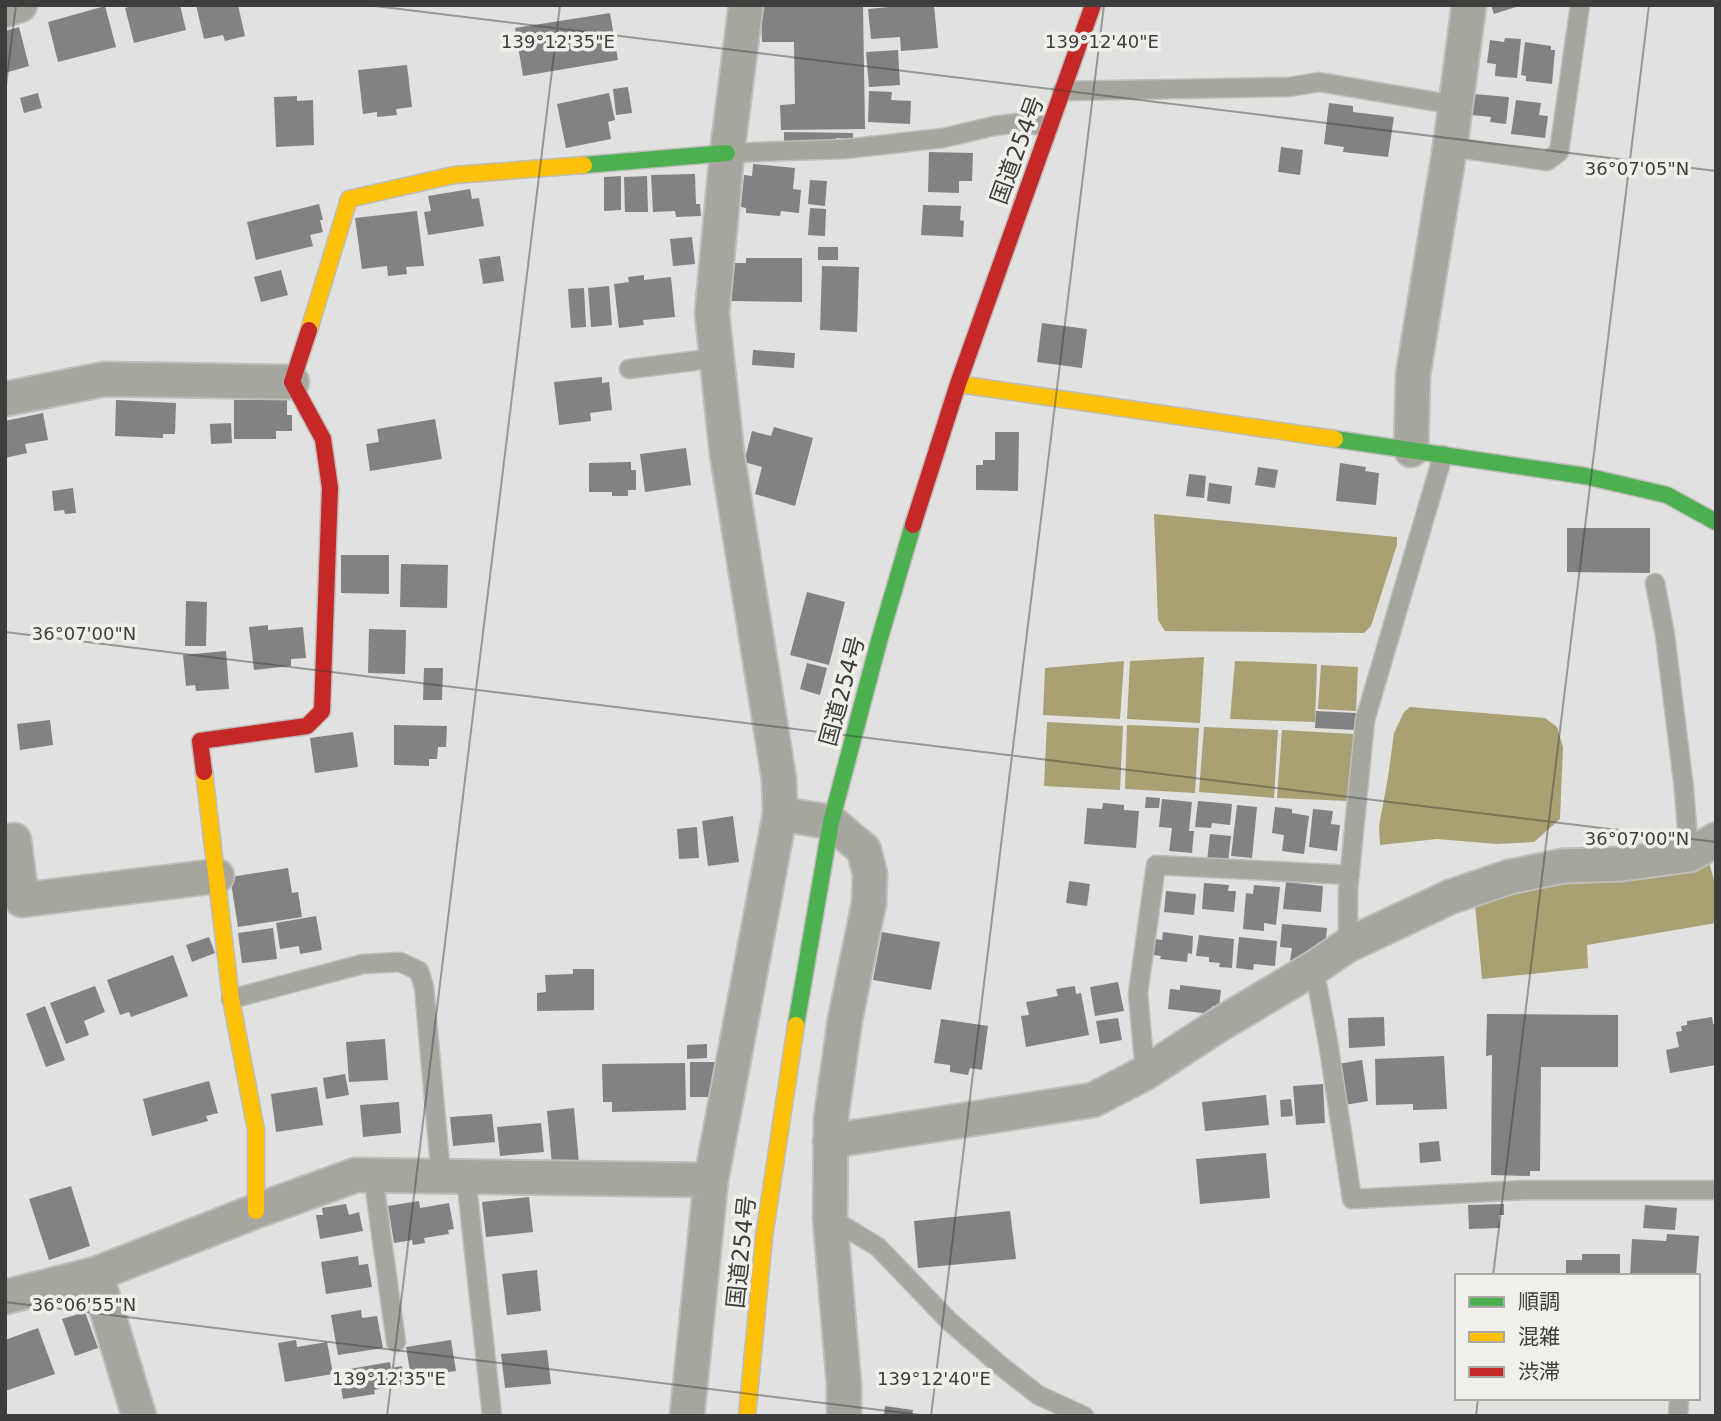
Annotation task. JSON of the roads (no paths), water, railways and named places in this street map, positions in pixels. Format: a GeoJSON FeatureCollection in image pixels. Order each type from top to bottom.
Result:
{"type":"FeatureCollection","features":[{"type":"Feature","properties":{"kind":"main road","name":"国道254号"},"geometry":{"type":"LineString","coordinates":[[747,1416],[764,1237],[794,1034],[831,822],[916,513],[958,384],[1093,5]]}},
{"type":"Feature","properties":{"kind":"main road"},"geometry":{"type":"LineString","coordinates":[[256,1211],[256,1130],[231,999],[200,741],[307,726],[322,711],[330,488],[323,439],[292,382],[349,199],[454,174],[727,153]]}},
{"type":"Feature","properties":{"kind":"main road"},"geometry":{"type":"LineString","coordinates":[[958,384],[1585,476],[1667,495],[1716,522]]}},
{"type":"Feature","properties":{"kind":"street"},"geometry":{"type":"LineString","coordinates":[[5,10],[20,5]]}},
{"type":"Feature","properties":{"kind":"street"},"geometry":{"type":"LineString","coordinates":[[687,1416],[711,1180],[780,814],[779,779],[727,454],[712,313],[727,153],[746,5]]}},
{"type":"Feature","properties":{"kind":"street"},"geometry":{"type":"LineString","coordinates":[[1411,450],[1413,375],[1450,147],[1469,5]]}},
{"type":"Feature","properties":{"kind":"street"},"geometry":{"type":"LineString","coordinates":[[5,399],[105,379],[292,382]]}},
{"type":"Feature","properties":{"kind":"street"},"geometry":{"type":"LineString","coordinates":[[780,814],[831,822],[863,850],[870,874],[869,903],[845,1020],[831,1118],[830,1217],[844,1385],[844,1416]]}},
{"type":"Feature","properties":{"kind":"street"},"geometry":{"type":"LineString","coordinates":[[15,840],[22,900],[216,876]]}},
{"type":"Feature","properties":{"kind":"street"},"geometry":{"type":"LineString","coordinates":[[830,1141],[1093,1100],[1144,1073],[1348,945],[1450,897],[1509,877],[1563,866],[1622,864],[1702,848]]}},
{"type":"Feature","properties":{"kind":"street"},"geometry":{"type":"LineString","coordinates":[[5,1297],[96,1274],[356,1175],[711,1180]]}},
{"type":"Feature","properties":{"kind":"street"},"geometry":{"type":"LineString","coordinates":[[96,1274],[139,1416]]}},
{"type":"Feature","properties":{"kind":"lane"},"geometry":{"type":"LineString","coordinates":[[1450,147],[1547,162],[1559,152],[1580,5]]}},
{"type":"Feature","properties":{"kind":"lane"},"geometry":{"type":"LineString","coordinates":[[1062,91],[1289,87],[1319,82],[1455,105]]}},
{"type":"Feature","properties":{"kind":"lane"},"geometry":{"type":"LineString","coordinates":[[727,153],[845,149],[943,138],[1017,123],[1049,126]]}},
{"type":"Feature","properties":{"kind":"lane"},"geometry":{"type":"LineString","coordinates":[[629,369],[717,358]]}},
{"type":"Feature","properties":{"kind":"lane"},"geometry":{"type":"LineString","coordinates":[[1348,945],[1350,875],[1365,720],[1443,455]]}},
{"type":"Feature","properties":{"kind":"lane"},"geometry":{"type":"LineString","coordinates":[[1655,583],[1665,635],[1684,789],[1702,848]]}},
{"type":"Feature","properties":{"kind":"lane"},"geometry":{"type":"LineString","coordinates":[[1144,1073],[1138,993],[1156,865],[1350,875]]}},
{"type":"Feature","properties":{"kind":"lane"},"geometry":{"type":"LineString","coordinates":[[231,999],[363,964],[400,962],[419,971],[424,987],[492,1416]]}},
{"type":"Feature","properties":{"kind":"lane"},"geometry":{"type":"LineString","coordinates":[[1314,968],[1352,1199],[1526,1189],[1716,1190]]}},
{"type":"Feature","properties":{"kind":"lane"},"geometry":{"type":"LineString","coordinates":[[373,1175],[396,1342]]}},
{"type":"Feature","properties":{"kind":"lane"},"geometry":{"type":"LineString","coordinates":[[830,1217],[878,1247],[949,1321],[1038,1395],[1084,1416]]}}]}
